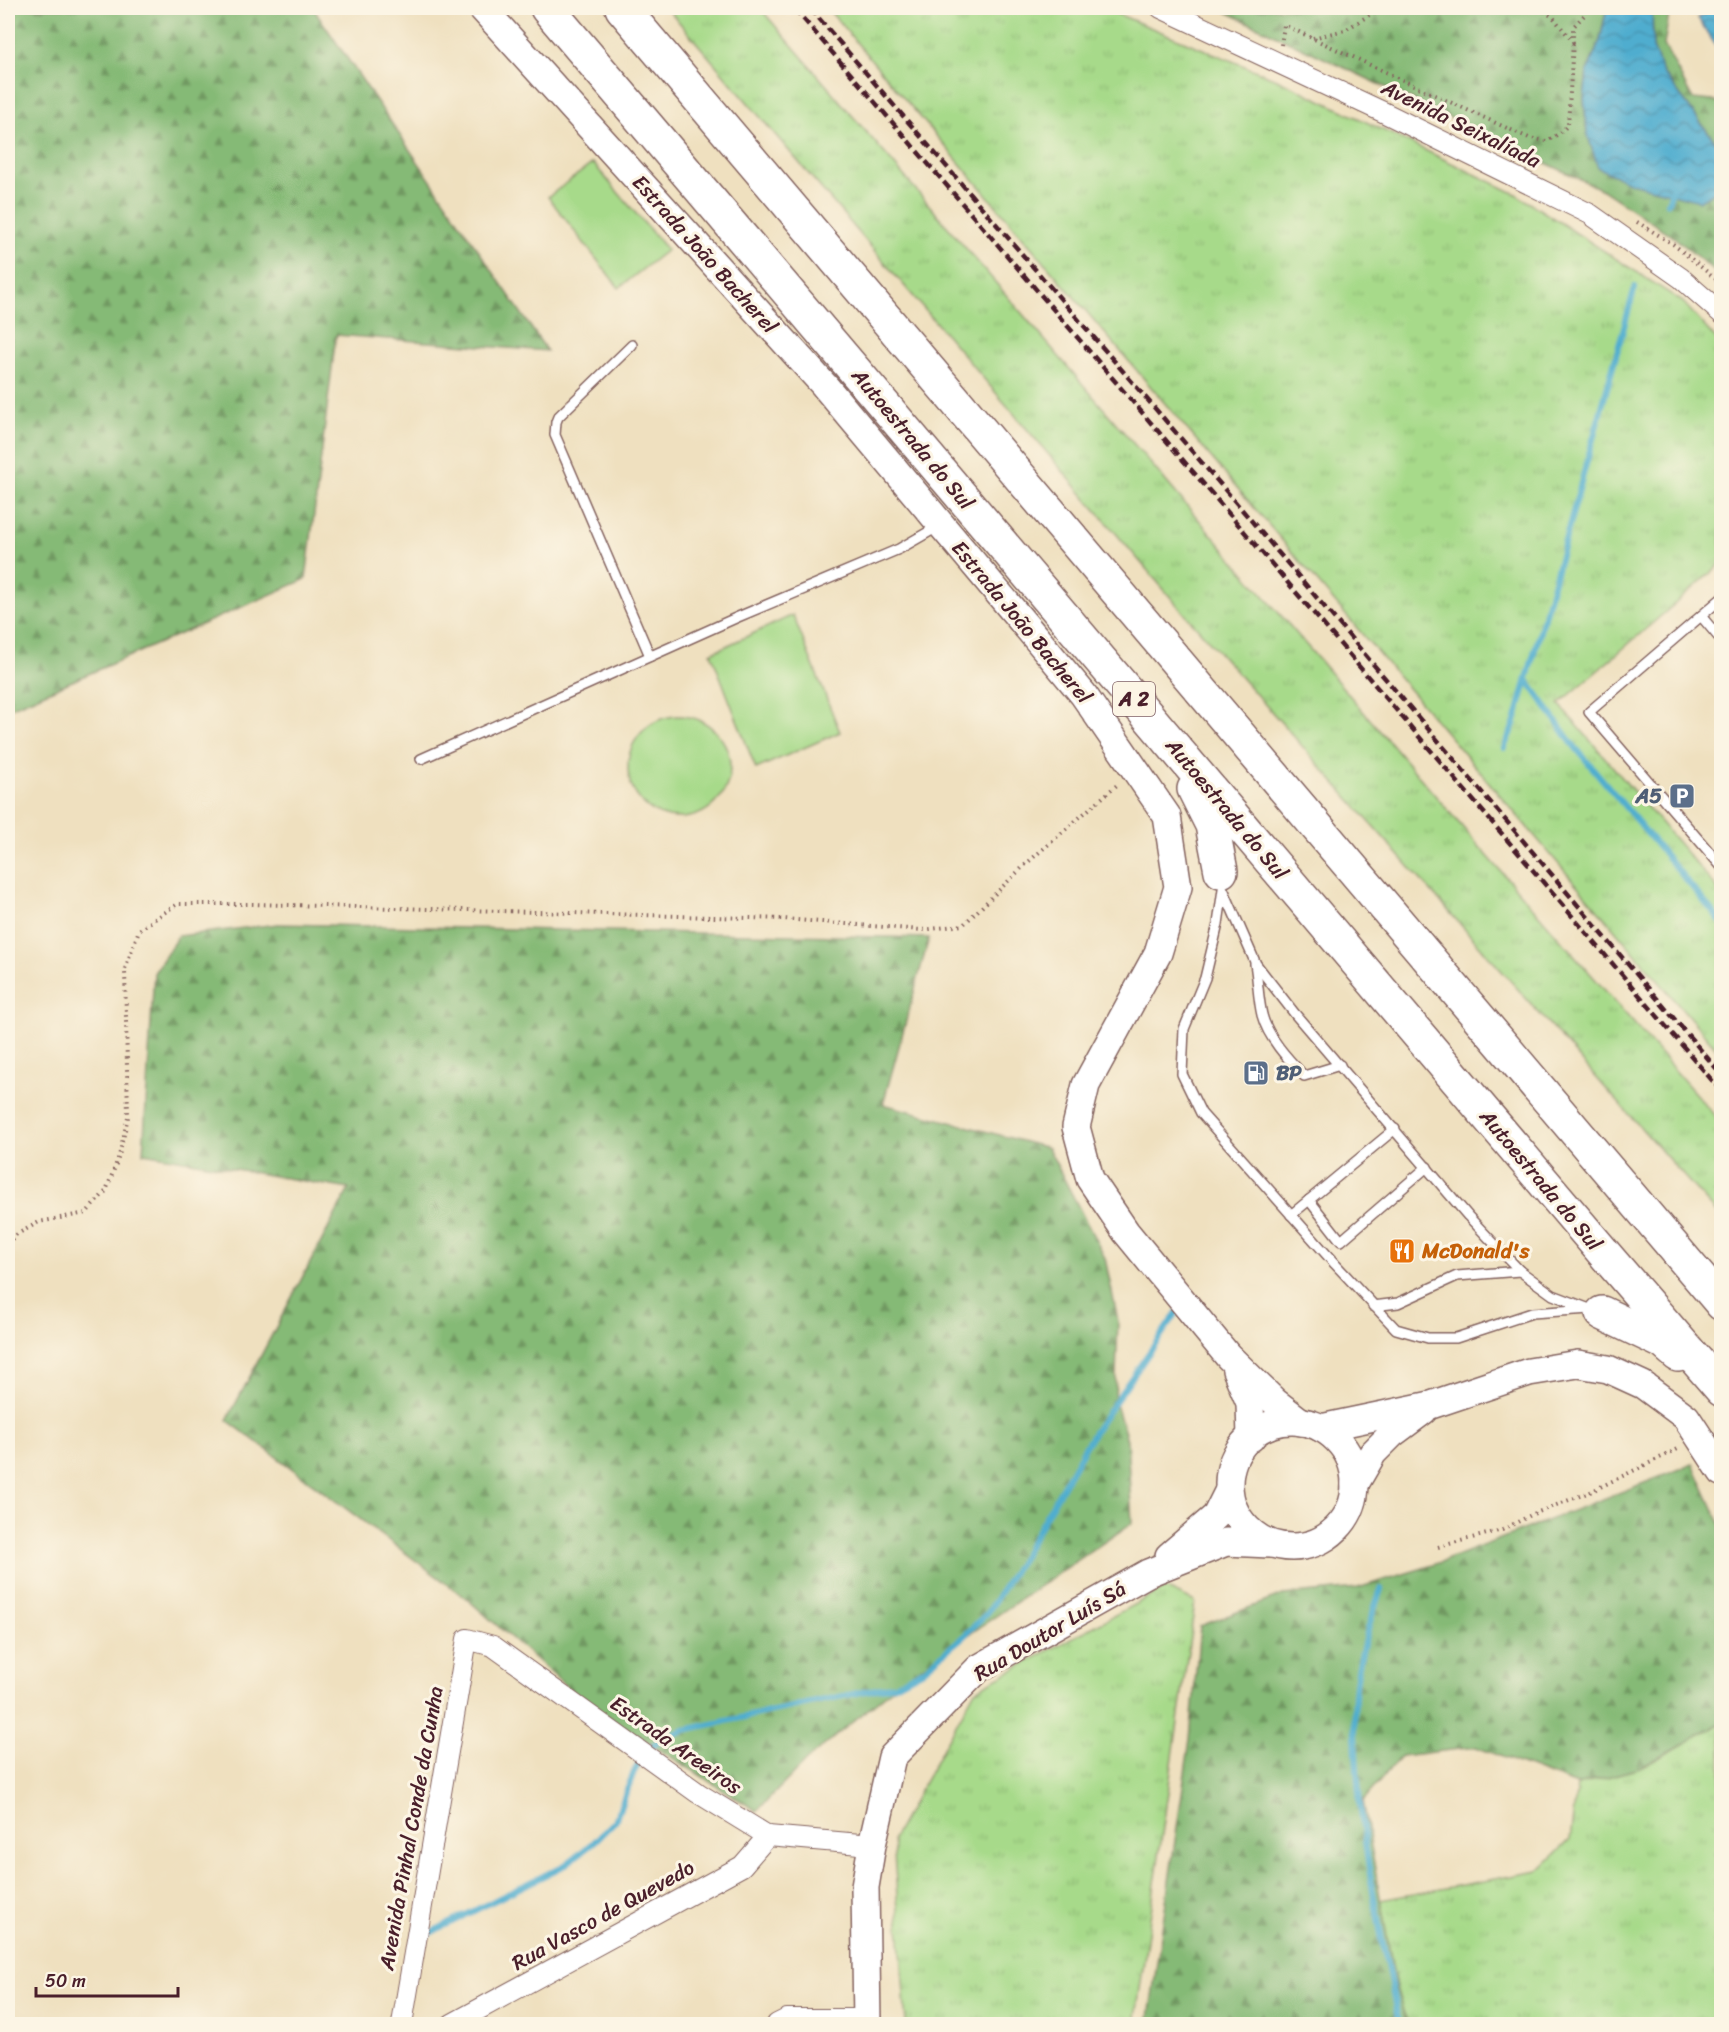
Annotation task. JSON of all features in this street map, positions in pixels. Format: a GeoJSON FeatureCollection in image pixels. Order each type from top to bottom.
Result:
{"type":"FeatureCollection","features":[{"type":"Feature","properties":{"kind":"highway","name":"Autoestrada do Sul"},"geometry":{"type":"LineString","coordinates":[[548,8],[1722,1391]]}},
{"type":"Feature","properties":{"kind":"highway","name":"A 2"},"geometry":{"type":"LineString","coordinates":[[622,8],[1722,1304]]}},
{"type":"Feature","properties":{"kind":"highway"},"geometry":{"type":"LineString","coordinates":[[1142,710],[1190,781],[1212,825],[1222,880]]}},
{"type":"Feature","properties":{"kind":"highway"},"geometry":{"type":"LineString","coordinates":[[1596,1311],[1663,1342],[1722,1391]]}},
{"type":"Feature","properties":{"kind":"street","name":"Estrada João Bacherel"},"geometry":{"type":"LineString","coordinates":[[482,8],[824,385],[1083,694],[1167,816],[1178,887],[1158,953],[1086,1085],[1077,1127],[1090,1179],[1126,1232],[1228,1356],[1275,1401],[1311,1425]]}},
{"type":"Feature","properties":{"kind":"street","name":"Avenida Seixalíada"},"geometry":{"type":"LineString","coordinates":[[1161,8],[1373,107],[1590,214],[1681,278],[1722,314]]}},
{"type":"Feature","properties":{"kind":"street","name":"Estrada João Bacherel"},"geometry":{"type":"LineString","coordinates":[[1228,1356],[1250,1403],[1251,1438]]}},
{"type":"Feature","properties":{"kind":"street"},"geometry":{"type":"LineString","coordinates":[[1148,1573],[1216,1516],[1228,1491],[1230,1469],[1240,1447],[1261,1429],[1282,1422],[1311,1425],[1431,1405],[1529,1372],[1578,1364],[1608,1369],[1643,1385],[1686,1417],[1722,1472]]}},
{"type":"Feature","properties":{"kind":"street"},"geometry":{"type":"LineString","coordinates":[[1355,1484],[1373,1454],[1392,1434],[1431,1405]]}},
{"type":"Feature","properties":{"kind":"street"},"geometry":{"type":"LineString","coordinates":[[1148,1573],[1226,1542],[1285,1547],[1307,1546],[1333,1532],[1347,1515],[1354,1493],[1355,1484],[1351,1462],[1342,1445],[1311,1425]]}},
{"type":"Feature","properties":{"kind":"street"},"geometry":{"type":"LineString","coordinates":[[1228,1491],[1236,1515],[1251,1533],[1270,1544]]}},
{"type":"Feature","properties":{"kind":"street","name":"Rua Doutor Luís Sá"},"geometry":{"type":"LineString","coordinates":[[867,2022],[866,1887],[872,1845],[892,1756],[979,1668],[1148,1573]]}},
{"type":"Feature","properties":{"kind":"street","name":"Estrada Areeiros"},"geometry":{"type":"LineString","coordinates":[[467,1639],[493,1646],[698,1793],[768,1836],[872,1845]]}},
{"type":"Feature","properties":{"kind":"street","name":"Avenida Pinhal Conde da Cunha"},"geometry":{"type":"LineString","coordinates":[[402,2025],[467,1639]]}},
{"type":"Feature","properties":{"kind":"street","name":"Rua Vasco de Quevedo"},"geometry":{"type":"LineString","coordinates":[[452,2025],[742,1866],[768,1836]]}},
{"type":"Feature","properties":{"kind":"street"},"geometry":{"type":"LineString","coordinates":[[777,2025],[788,2019],[867,2022]]}},
{"type":"Feature","properties":{"kind":"lane"},"geometry":{"type":"LineString","coordinates":[[632,345],[558,417],[555,435],[650,656]]}},
{"type":"Feature","properties":{"kind":"lane"},"geometry":{"type":"LineString","coordinates":[[421,759],[738,617],[899,549],[941,524]]}},
{"type":"Feature","properties":{"kind":"lane"},"geometry":{"type":"LineString","coordinates":[[1722,598],[1589,712],[1722,867]]}},
{"type":"Feature","properties":{"kind":"lane"},"geometry":{"type":"LineString","coordinates":[[1701,616],[1722,640]]}},
{"type":"Feature","properties":{"kind":"lane"},"geometry":{"type":"LineString","coordinates":[[1222,880],[1255,961],[1295,1014],[1468,1216],[1520,1271],[1553,1295],[1596,1311]]}},
{"type":"Feature","properties":{"kind":"lane"},"geometry":{"type":"LineString","coordinates":[[1222,880],[1218,924],[1205,978],[1184,1029],[1182,1074],[1200,1113],[1396,1329],[1428,1338],[1456,1338],[1532,1313],[1596,1311]]}},
{"type":"Feature","properties":{"kind":"lane"},"geometry":{"type":"LineString","coordinates":[[1255,961],[1262,1016],[1288,1058],[1304,1076],[1340,1065]]}},
{"type":"Feature","properties":{"kind":"lane"},"geometry":{"type":"LineString","coordinates":[[1291,1215],[1395,1129]]}},
{"type":"Feature","properties":{"kind":"lane"},"geometry":{"type":"LineString","coordinates":[[1309,1200],[1341,1241],[1427,1167]]}},
{"type":"Feature","properties":{"kind":"lane"},"geometry":{"type":"LineString","coordinates":[[1373,1306],[1398,1303],[1457,1276],[1520,1271]]}},
{"type":"Feature","properties":{"kind":"path"},"geometry":{"type":"LineString","coordinates":[[1312,38],[1346,30],[1381,8]]}},
{"type":"Feature","properties":{"kind":"path"},"geometry":{"type":"LineString","coordinates":[[1539,8],[1552,17],[1573,42]]}},
{"type":"Feature","properties":{"kind":"path"},"geometry":{"type":"LineString","coordinates":[[1281,46],[1284,25],[1529,138],[1547,141],[1560,134],[1568,125],[1573,27],[1591,8]]}},
{"type":"Feature","properties":{"kind":"path"},"geometry":{"type":"LineString","coordinates":[[8,1244],[14,1236],[39,1222],[86,1213],[106,1191],[119,1156],[128,1117],[124,969],[139,930],[177,904],[253,904],[784,919],[922,930],[963,925],[1027,863],[1135,769]]}},
{"type":"Feature","properties":{"kind":"path"},"geometry":{"type":"LineString","coordinates":[[1438,1547],[1502,1530],[1533,1514],[1590,1492],[1700,1439]]}},
{"type":"Feature","properties":{"kind":"green space"},"geometry":{"type":"Polygon","coordinates":[[[8,8],[313,8],[547,351],[336,335],[306,579],[8,709],[8,8]]]}},
{"type":"Feature","properties":{"kind":"green space"},"geometry":{"type":"Polygon","coordinates":[[[667,8],[760,8],[1464,829],[1721,1123],[1721,1218],[1184,613],[667,8]]]}},
{"type":"Feature","properties":{"kind":"green space"},"geometry":{"type":"Polygon","coordinates":[[[827,8],[1103,8],[1281,81],[1516,194],[1683,302],[1721,345],[1721,564],[1559,704],[1721,893],[1721,1054],[827,8]]]}},
{"type":"Feature","properties":{"kind":"green space"},"geometry":{"type":"Polygon","coordinates":[[[1218,8],[1607,8],[1600,40],[1587,72],[1584,99],[1587,133],[1716,191],[1721,172],[1721,277],[1675,238],[1603,190],[1218,8]]]}},
{"type":"Feature","properties":{"kind":"green space"},"geometry":{"type":"Polygon","coordinates":[[[1652,8],[1670,8],[1664,45],[1693,99],[1721,102],[1721,149],[1663,73],[1653,47],[1652,8]]]}},
{"type":"Feature","properties":{"kind":"green space"},"geometry":{"type":"Polygon","coordinates":[[[593,163],[667,250],[619,288],[548,197],[593,163]]]}},
{"type":"Feature","properties":{"kind":"green space"},"geometry":{"type":"Polygon","coordinates":[[[793,615],[840,732],[756,769],[711,653],[793,615]]]}},
{"type":"Feature","properties":{"kind":"green space"},"geometry":{"type":"Polygon","coordinates":[[[679,716],[699,720],[715,731],[726,747],[730,767],[726,787],[715,803],[699,814],[679,818],[659,814],[643,803],[632,787],[628,767],[632,747],[643,731],[659,720],[679,716]]]}},
{"type":"Feature","properties":{"kind":"green space"},"geometry":{"type":"Polygon","coordinates":[[[278,924],[929,938],[883,1104],[1048,1148],[1105,1258],[1118,1321],[1115,1401],[1127,1440],[1132,1523],[904,1679],[808,1759],[757,1811],[585,1703],[466,1598],[227,1420],[349,1189],[143,1153],[154,973],[178,936],[278,924]]]}},
{"type":"Feature","properties":{"kind":"green space"},"geometry":{"type":"Polygon","coordinates":[[[1693,1464],[1721,1526],[1721,1723],[1640,1768],[1577,1785],[1476,1747],[1401,1756],[1363,1801],[1396,1988],[1407,2024],[1148,2024],[1190,1739],[1200,1626],[1283,1595],[1358,1588],[1433,1565],[1693,1464]]]}},
{"type":"Feature","properties":{"kind":"green space"},"geometry":{"type":"Polygon","coordinates":[[[1165,1588],[1195,1602],[1135,2024],[906,2024],[893,1839],[975,1690],[1165,1588]]]}},
{"type":"Feature","properties":{"kind":"green space"},"geometry":{"type":"Polygon","coordinates":[[[1721,1723],[1721,2024],[1407,2024],[1396,1988],[1380,1900],[1538,1871],[1570,1840],[1577,1785],[1640,1768],[1721,1723]]]}},
{"type":"Feature","properties":{"kind":"water"},"geometry":{"type":"Polygon","coordinates":[[[1607,8],[1652,8],[1653,47],[1663,73],[1721,149],[1721,172],[1716,191],[1699,201],[1631,183],[1598,168],[1587,133],[1584,99],[1587,72],[1600,40],[1607,8]]]}},
{"type":"Feature","properties":{"kind":"water"},"geometry":{"type":"Polygon","coordinates":[[[1714,8],[1721,8],[1721,54],[1698,18],[1714,8]]]}},
{"type":"Feature","properties":{"kind":"waterway"},"geometry":{"type":"LineString","coordinates":[[1668,203],[1673,187]]}},
{"type":"Feature","properties":{"kind":"waterway"},"geometry":{"type":"LineString","coordinates":[[1504,748],[1515,722],[1635,287]]}},
{"type":"Feature","properties":{"kind":"waterway"},"geometry":{"type":"LineString","coordinates":[[1527,680],[1571,742],[1722,923]]}},
{"type":"Feature","properties":{"kind":"waterway"},"geometry":{"type":"LineString","coordinates":[[422,1937],[565,1865],[592,1844],[615,1821],[634,1772],[645,1753],[660,1740],[684,1730],[895,1685],[923,1670],[964,1636],[988,1612],[1094,1432],[1178,1311]]}},
{"type":"Feature","properties":{"kind":"waterway"},"geometry":{"type":"LineString","coordinates":[[1381,1589],[1361,1654],[1355,1695],[1355,1727],[1365,1843],[1399,2024]]}},
{"type":"Feature","properties":{"kind":"railway"},"geometry":{"type":"LineString","coordinates":[[794,8],[1722,1092]]}},
{"type":"Feature","properties":{"kind":"railway"},"geometry":{"type":"LineString","coordinates":[[810,8],[1221,485],[1722,1075]]}},
{"type":"Feature","properties":{"kind":"place","name":"A5"},"geometry":{"type":"Point","coordinates":[1682,796]}},
{"type":"Feature","properties":{"kind":"place","name":"BP"},"geometry":{"type":"Point","coordinates":[1256,1073]}},
{"type":"Feature","properties":{"kind":"place","name":"McDonald's"},"geometry":{"type":"Point","coordinates":[1402,1251]}}]}
